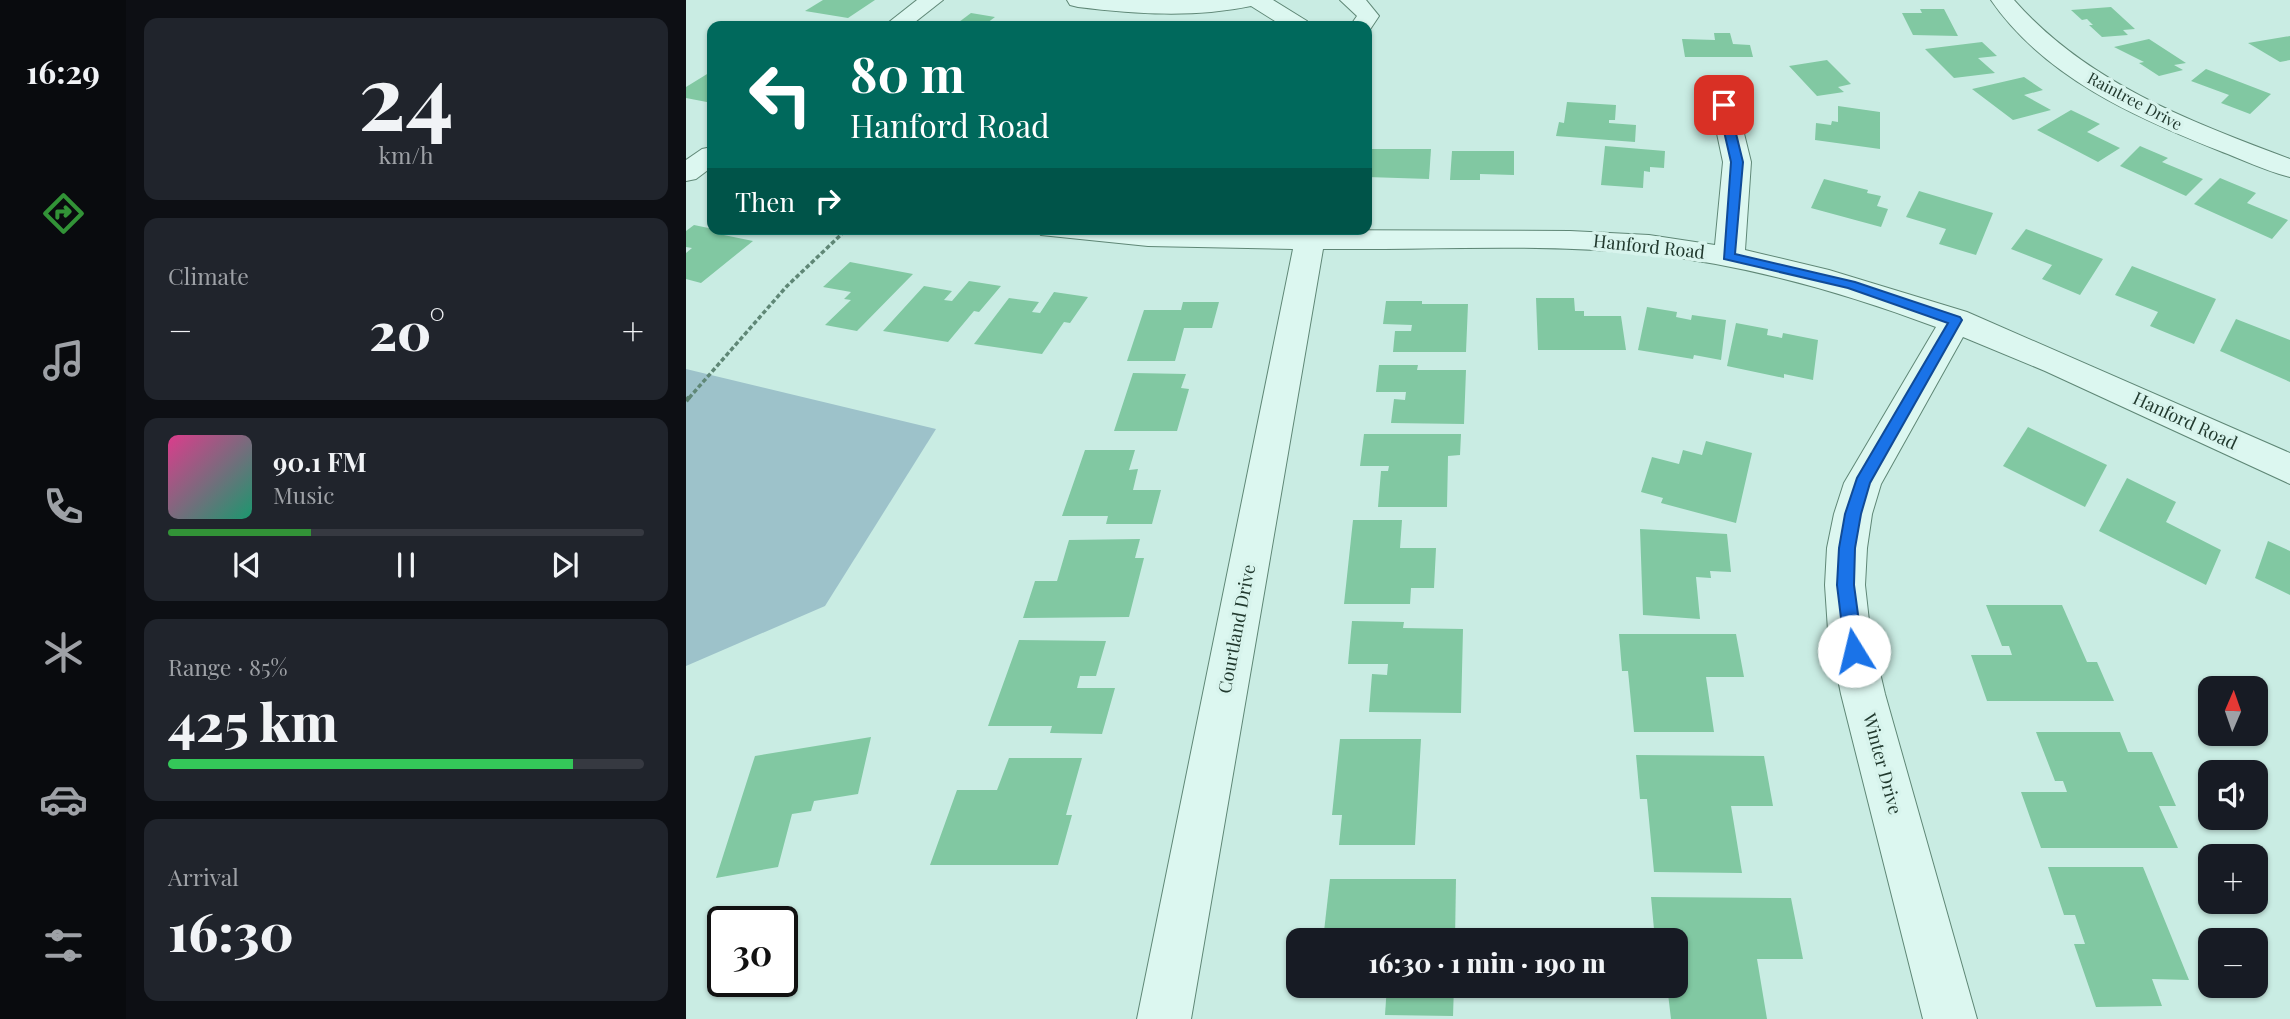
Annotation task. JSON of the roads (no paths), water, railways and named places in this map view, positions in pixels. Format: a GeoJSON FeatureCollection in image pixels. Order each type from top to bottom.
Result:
{"type":"FeatureCollection","features":[{"type":"Feature","properties":{"kind":"street"},"geometry":{"type":"LineString","coordinates":[[902,21],[932,0]]}},
{"type":"Feature","properties":{"kind":"street"},"geometry":{"type":"LineString","coordinates":[[1078,0],[1123,7],[1166,8],[1247,0]]}},
{"type":"Feature","properties":{"kind":"street"},"geometry":{"type":"LineString","coordinates":[[1257,0],[1291,21]]}},
{"type":"Feature","properties":{"kind":"street"},"geometry":{"type":"LineString","coordinates":[[1351,0],[1364,9],[1368,16],[1364,21]]}},
{"type":"Feature","properties":{"kind":"street","name":"Raintree Drive"},"geometry":{"type":"LineString","coordinates":[[2002,0],[2031,34],[2101,85],[2208,138],[2290,169]]}},
{"type":"Feature","properties":{"kind":"street"},"geometry":{"type":"LineString","coordinates":[[1724,105],[1737,162],[1729,256]]}},
{"type":"Feature","properties":{"kind":"street","name":"Hanford Road"},"geometry":{"type":"LineString","coordinates":[[1122,235],[1181,240],[1566,240],[1649,245],[1729,256],[1851,285],[1956,320],[2003,338],[2290,469]]}},
{"type":"Feature","properties":{"kind":"street","name":"Courtland Drive"},"geometry":{"type":"LineString","coordinates":[[1164,1019],[1310,240]]}},
{"type":"Feature","properties":{"kind":"street","name":"Winter Drive"},"geometry":{"type":"LineString","coordinates":[[1950,1019],[1863,694],[1849,630],[1845,585],[1847,548],[1853,514],[1863,483],[1956,320]]}}]}
